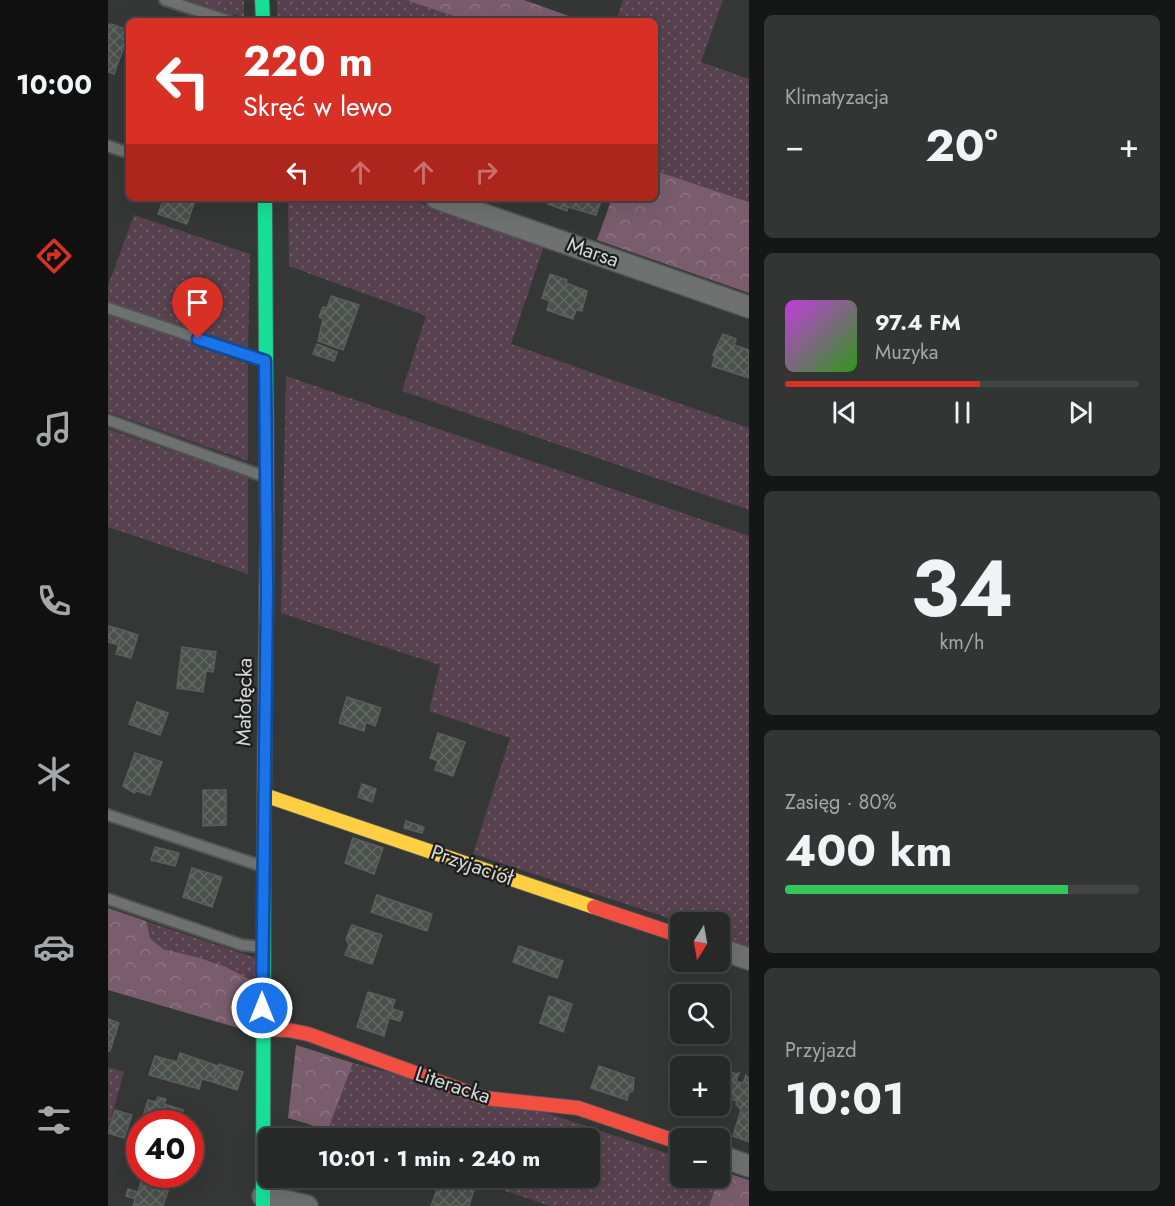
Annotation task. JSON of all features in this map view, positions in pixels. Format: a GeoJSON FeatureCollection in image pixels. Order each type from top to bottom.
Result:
{"type":"FeatureCollection","features":[{"type":"Feature","properties":{"kind":"street"},"geometry":{"type":"LineString","coordinates":[[262,0],[263,18]]}},
{"type":"Feature","properties":{"kind":"street","name":"Małołęcka"},"geometry":{"type":"LineString","coordinates":[[263,201],[267,588],[262,867],[263,1201]]}},
{"type":"Feature","properties":{"kind":"street","name":"Marsa"},"geometry":{"type":"LineString","coordinates":[[445,201],[749,307]]}},
{"type":"Feature","properties":{"kind":"street","name":"Przyjaciół"},"geometry":{"type":"LineString","coordinates":[[264,795],[670,932]]}},
{"type":"Feature","properties":{"kind":"street"},"geometry":{"type":"LineString","coordinates":[[730,952],[749,959]]}},
{"type":"Feature","properties":{"kind":"street","name":"Literacka"},"geometry":{"type":"LineString","coordinates":[[262,1029],[288,1030],[308,1034],[484,1098],[578,1108],[670,1139]]}},
{"type":"Feature","properties":{"kind":"street"},"geometry":{"type":"LineString","coordinates":[[730,1159],[749,1166]]}},
{"type":"Feature","properties":{"kind":"street"},"geometry":{"type":"LineString","coordinates":[[263,1201],[307,1206]]}},
{"type":"Feature","properties":{"kind":"lane"},"geometry":{"type":"LineString","coordinates":[[165,0],[220,18]]}},
{"type":"Feature","properties":{"kind":"lane"},"geometry":{"type":"LineString","coordinates":[[108,146],[126,152]]}},
{"type":"Feature","properties":{"kind":"lane"},"geometry":{"type":"LineString","coordinates":[[108,308],[265,361]]}},
{"type":"Feature","properties":{"kind":"lane"},"geometry":{"type":"LineString","coordinates":[[108,420],[266,477]]}},
{"type":"Feature","properties":{"kind":"lane"},"geometry":{"type":"LineString","coordinates":[[108,814],[262,867]]}},
{"type":"Feature","properties":{"kind":"lane"},"geometry":{"type":"LineString","coordinates":[[108,899],[242,945],[263,947]]}},
{"type":"Feature","properties":{"kind":"shaded area"},"geometry":{"type":"Polygon","coordinates":[[[189,0],[244,0],[244,17],[222,12],[189,0]]]}},
{"type":"Feature","properties":{"kind":"shaded area"},"geometry":{"type":"Polygon","coordinates":[[[277,0],[406,0],[459,18],[277,18],[277,0]]]}},
{"type":"Feature","properties":{"kind":"shaded area"},"geometry":{"type":"Polygon","coordinates":[[[623,0],[723,0],[701,62],[749,79],[749,202],[658,172],[658,18],[617,18],[623,0]]]}},
{"type":"Feature","properties":{"kind":"shaded area"},"geometry":{"type":"Polygon","coordinates":[[[288,201],[415,201],[544,246],[511,344],[749,428],[749,510],[402,391],[426,316],[289,266],[288,201]]]}},
{"type":"Feature","properties":{"kind":"shaded area"},"geometry":{"type":"Polygon","coordinates":[[[134,215],[250,254],[248,350],[108,301],[108,286],[134,215]]]}},
{"type":"Feature","properties":{"kind":"shaded area"},"geometry":{"type":"Polygon","coordinates":[[[108,314],[248,364],[248,461],[108,412],[108,314]]]}},
{"type":"Feature","properties":{"kind":"shaded area"},"geometry":{"type":"Polygon","coordinates":[[[286,376],[749,536],[749,949],[730,942],[730,912],[670,912],[670,918],[473,854],[510,738],[429,711],[440,665],[281,613],[286,376]]]}},
{"type":"Feature","properties":{"kind":"shaded area"},"geometry":{"type":"Polygon","coordinates":[[[108,429],[248,477],[248,574],[108,527],[108,429]]]}},
{"type":"Feature","properties":{"kind":"shaded area"},"geometry":{"type":"Polygon","coordinates":[[[146,921],[256,958],[255,982],[226,967],[163,949],[150,938],[146,921]]]}},
{"type":"Feature","properties":{"kind":"shaded area"},"geometry":{"type":"Polygon","coordinates":[[[353,1063],[538,1110],[592,1128],[329,1128],[353,1063]]]}},
{"type":"Feature","properties":{"kind":"shaded area"},"geometry":{"type":"Polygon","coordinates":[[[108,1067],[124,1072],[108,1129],[108,1067]]]}},
{"type":"Feature","properties":{"kind":"shaded area"},"geometry":{"type":"Polygon","coordinates":[[[600,1131],[670,1154],[670,1188],[715,1188],[709,1206],[550,1206],[497,1188],[600,1188],[600,1131]]]}},
{"type":"Feature","properties":{"kind":"green space"},"geometry":{"type":"Polygon","coordinates":[[[406,0],[524,0],[575,18],[459,18],[406,0]]]}},
{"type":"Feature","properties":{"kind":"green space"},"geometry":{"type":"Polygon","coordinates":[[[658,172],[749,202],[749,293],[597,240],[611,201],[658,201],[658,172]]]}},
{"type":"Feature","properties":{"kind":"green space"},"geometry":{"type":"Polygon","coordinates":[[[108,908],[146,921],[150,938],[163,949],[226,967],[255,982],[252,1032],[108,990],[108,908]]]}},
{"type":"Feature","properties":{"kind":"green space"},"geometry":{"type":"Polygon","coordinates":[[[296,1045],[353,1063],[329,1128],[288,1118],[296,1045]]]}},
{"type":"Feature","properties":{"kind":"green space"},"geometry":{"type":"Polygon","coordinates":[[[730,1174],[749,1180],[749,1206],[709,1206],[715,1188],[730,1188],[730,1174]]]}},
{"type":"Feature","properties":{"kind":"building"},"geometry":{"type":"Polygon","coordinates":[[[108,25],[126,29],[126,41],[114,74],[108,72],[108,25]]]}},
{"type":"Feature","properties":{"kind":"building"},"geometry":{"type":"Polygon","coordinates":[[[163,201],[194,203],[187,224],[158,214],[163,201]]]}},
{"type":"Feature","properties":{"kind":"building"},"geometry":{"type":"Polygon","coordinates":[[[550,201],[601,201],[596,215],[568,207],[567,211],[548,204],[550,201]]]}},
{"type":"Feature","properties":{"kind":"building"},"geometry":{"type":"Polygon","coordinates":[[[550,274],[587,291],[582,311],[576,310],[573,319],[547,310],[550,301],[542,298],[550,274]]]}},
{"type":"Feature","properties":{"kind":"building"},"geometry":{"type":"Polygon","coordinates":[[[331,296],[359,305],[343,350],[318,341],[323,319],[319,317],[323,307],[327,308],[331,296]]]}},
{"type":"Feature","properties":{"kind":"building"},"geometry":{"type":"Polygon","coordinates":[[[723,334],[736,339],[734,345],[749,350],[749,378],[712,366],[715,356],[713,355],[723,334]]]}},
{"type":"Feature","properties":{"kind":"building"},"geometry":{"type":"Polygon","coordinates":[[[317,344],[337,352],[334,361],[313,354],[317,344]]]}},
{"type":"Feature","properties":{"kind":"building"},"geometry":{"type":"Polygon","coordinates":[[[108,626],[123,630],[119,645],[108,642],[108,626]]]}},
{"type":"Feature","properties":{"kind":"building"},"geometry":{"type":"Polygon","coordinates":[[[123,630],[138,635],[131,658],[116,654],[123,630]]]}},
{"type":"Feature","properties":{"kind":"building"},"geometry":{"type":"Polygon","coordinates":[[[182,647],[216,652],[213,672],[206,671],[203,692],[177,688],[182,647]]]}},
{"type":"Feature","properties":{"kind":"building"},"geometry":{"type":"Polygon","coordinates":[[[347,697],[381,708],[375,726],[366,722],[364,731],[339,723],[347,697]]]}},
{"type":"Feature","properties":{"kind":"building"},"geometry":{"type":"Polygon","coordinates":[[[137,702],[168,713],[160,735],[129,724],[137,702]]]}},
{"type":"Feature","properties":{"kind":"building"},"geometry":{"type":"Polygon","coordinates":[[[438,733],[465,742],[453,776],[435,770],[438,761],[430,758],[438,733]]]}},
{"type":"Feature","properties":{"kind":"building"},"geometry":{"type":"Polygon","coordinates":[[[135,753],[162,762],[150,795],[137,791],[134,793],[123,786],[135,753]]]}},
{"type":"Feature","properties":{"kind":"building"},"geometry":{"type":"Polygon","coordinates":[[[362,784],[376,789],[372,802],[358,797],[362,784]]]}},
{"type":"Feature","properties":{"kind":"building"},"geometry":{"type":"Polygon","coordinates":[[[203,790],[226,790],[226,825],[203,826],[203,790]]]}},
{"type":"Feature","properties":{"kind":"building"},"geometry":{"type":"Polygon","coordinates":[[[406,821],[424,827],[422,833],[404,828],[406,821]]]}},
{"type":"Feature","properties":{"kind":"building"},"geometry":{"type":"Polygon","coordinates":[[[353,838],[383,848],[374,874],[345,863],[353,838]]]}},
{"type":"Feature","properties":{"kind":"building"},"geometry":{"type":"Polygon","coordinates":[[[155,847],[179,853],[175,866],[151,860],[155,847]]]}},
{"type":"Feature","properties":{"kind":"building"},"geometry":{"type":"Polygon","coordinates":[[[192,868],[222,877],[212,907],[183,897],[192,868]]]}},
{"type":"Feature","properties":{"kind":"building"},"geometry":{"type":"Polygon","coordinates":[[[377,895],[432,914],[427,931],[371,912],[377,895]]]}},
{"type":"Feature","properties":{"kind":"building"},"geometry":{"type":"Polygon","coordinates":[[[352,925],[382,935],[372,964],[345,955],[349,945],[346,939],[352,925]]]}},
{"type":"Feature","properties":{"kind":"building"},"geometry":{"type":"Polygon","coordinates":[[[519,946],[563,961],[557,978],[513,962],[519,946]]]}},
{"type":"Feature","properties":{"kind":"building"},"geometry":{"type":"Polygon","coordinates":[[[368,992],[395,1000],[392,1009],[403,1012],[400,1021],[389,1018],[384,1036],[357,1027],[368,992]]]}},
{"type":"Feature","properties":{"kind":"building"},"geometry":{"type":"Polygon","coordinates":[[[549,996],[572,1004],[563,1032],[540,1023],[549,996]]]}},
{"type":"Feature","properties":{"kind":"building"},"geometry":{"type":"Polygon","coordinates":[[[108,1019],[119,1023],[110,1051],[108,1051],[108,1019]]]}},
{"type":"Feature","properties":{"kind":"building"},"geometry":{"type":"Polygon","coordinates":[[[180,1053],[218,1066],[213,1082],[202,1079],[199,1089],[149,1075],[155,1056],[177,1062],[180,1053]]]}},
{"type":"Feature","properties":{"kind":"building"},"geometry":{"type":"Polygon","coordinates":[[[219,1064],[243,1072],[237,1090],[213,1082],[219,1064]]]}},
{"type":"Feature","properties":{"kind":"building"},"geometry":{"type":"Polygon","coordinates":[[[599,1066],[634,1078],[633,1091],[629,1092],[627,1100],[591,1088],[599,1066]]]}},
{"type":"Feature","properties":{"kind":"building"},"geometry":{"type":"Polygon","coordinates":[[[730,1072],[739,1073],[736,1081],[743,1083],[746,1075],[749,1079],[749,1142],[733,1136],[741,1110],[736,1104],[737,1101],[730,1099],[730,1072]]]}},
{"type":"Feature","properties":{"kind":"building"},"geometry":{"type":"Polygon","coordinates":[[[158,1097],[166,1099],[164,1104],[183,1110],[145,1110],[148,1100],[156,1102],[158,1097]]]}},
{"type":"Feature","properties":{"kind":"building"},"geometry":{"type":"Polygon","coordinates":[[[115,1110],[126,1113],[124,1138],[108,1133],[115,1110]]]}},
{"type":"Feature","properties":{"kind":"building"},"geometry":{"type":"Polygon","coordinates":[[[139,1188],[159,1188],[168,1191],[163,1206],[133,1206],[135,1199],[126,1196],[128,1189],[138,1192],[139,1188]]]}},
{"type":"Feature","properties":{"kind":"building"},"geometry":{"type":"Polygon","coordinates":[[[437,1188],[474,1190],[469,1206],[431,1206],[437,1188]]]}},
{"type":"Feature","properties":{"kind":"traffic: fast"},"geometry":{"type":"LineString","coordinates":[[262,0],[263,18]]}},
{"type":"Feature","properties":{"kind":"traffic: fast"},"geometry":{"type":"LineString","coordinates":[[265,201],[267,540]]}},
{"type":"Feature","properties":{"kind":"traffic: fast"},"geometry":{"type":"LineString","coordinates":[[263,1206],[264,818]]}},
{"type":"Feature","properties":{"kind":"traffic: slow"},"geometry":{"type":"LineString","coordinates":[[264,818],[267,540]]}},
{"type":"Feature","properties":{"kind":"traffic: slow"},"geometry":{"type":"LineString","coordinates":[[264,795],[594,907]]}},
{"type":"Feature","properties":{"kind":"traffic: jam"},"geometry":{"type":"LineString","coordinates":[[594,907],[670,932]]}},
{"type":"Feature","properties":{"kind":"traffic: jam"},"geometry":{"type":"LineString","coordinates":[[262,1029],[288,1030],[308,1034],[484,1098],[578,1108],[670,1139]]}},
{"type":"Feature","properties":{"kind":"route"},"geometry":{"type":"LineString","coordinates":[[198,339],[265,361],[267,588],[262,1008]]}}]}
